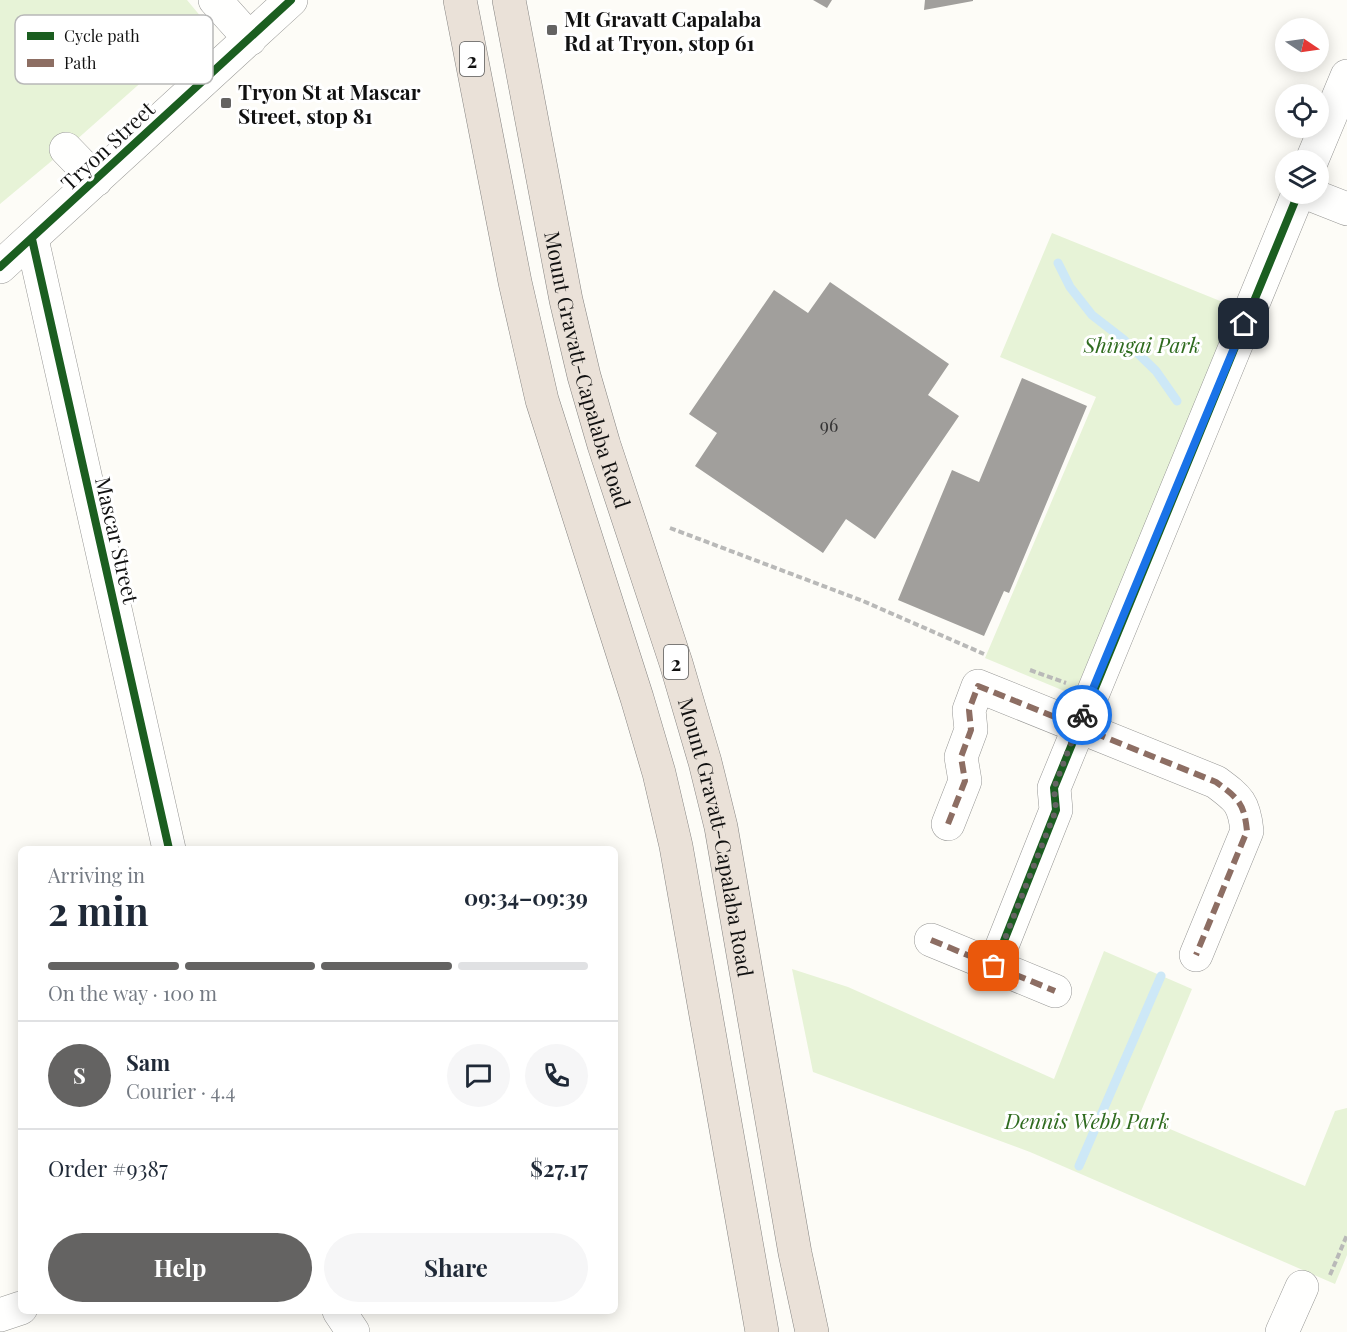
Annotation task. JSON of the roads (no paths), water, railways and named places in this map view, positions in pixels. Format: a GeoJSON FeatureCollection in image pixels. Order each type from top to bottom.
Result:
{"type":"FeatureCollection","features":[{"type":"Feature","properties":{"kind":"highway","name":"Mount Gravatt-Capalaba Road"},"geometry":{"type":"LineString","coordinates":[[460,0],[515,282],[542,400],[637,698],[659,773],[676,846],[762,1332]]}},
{"type":"Feature","properties":{"kind":"highway","name":"Mount Gravatt-Capalaba Road"},"geometry":{"type":"LineString","coordinates":[[509,0],[566,300],[584,376],[676,663],[721,827],[795,1254],[812,1332]]}},
{"type":"Feature","properties":{"kind":"street"},"geometry":{"type":"LineString","coordinates":[[214,0],[250,39]]}},
{"type":"Feature","properties":{"kind":"street","name":"Tryon Street"},"geometry":{"type":"LineString","coordinates":[[213,73],[291,0]]}},
{"type":"Feature","properties":{"kind":"street"},"geometry":{"type":"LineString","coordinates":[[1316,150],[1347,76]]}},
{"type":"Feature","properties":{"kind":"street","name":"Tryon Street"},"geometry":{"type":"LineString","coordinates":[[0,267],[201,84]]}},
{"type":"Feature","properties":{"kind":"street"},"geometry":{"type":"LineString","coordinates":[[66,149],[96,180]]}},
{"type":"Feature","properties":{"kind":"street"},"geometry":{"type":"LineString","coordinates":[[1329,202],[1347,209]]}},
{"type":"Feature","properties":{"kind":"street"},"geometry":{"type":"LineString","coordinates":[[994,966],[1056,810],[1054,788],[1091,693],[1294,204]]}},
{"type":"Feature","properties":{"kind":"street","name":"Mascar Street"},"geometry":{"type":"LineString","coordinates":[[32,239],[168,846]]}},
{"type":"Feature","properties":{"kind":"street"},"geometry":{"type":"LineString","coordinates":[[948,824],[965,781],[961,757],[971,730],[969,710],[978,686],[1216,782],[1234,795],[1245,811],[1247,831],[1196,955]]}},
{"type":"Feature","properties":{"kind":"street"},"geometry":{"type":"LineString","coordinates":[[931,940],[1055,991]]}},
{"type":"Feature","properties":{"kind":"street"},"geometry":{"type":"LineString","coordinates":[[1282,1332],[1302,1287]]}},
{"type":"Feature","properties":{"kind":"street"},"geometry":{"type":"LineString","coordinates":[[0,1314],[18,1309]]}},
{"type":"Feature","properties":{"kind":"street"},"geometry":{"type":"LineString","coordinates":[[341,1314],[352,1332]]}},
{"type":"Feature","properties":{"kind":"waterway"},"geometry":{"type":"LineString","coordinates":[[1058,263],[1070,287],[1092,315],[1123,339],[1156,371],[1177,401]]}},
{"type":"Feature","properties":{"kind":"waterway"},"geometry":{"type":"LineString","coordinates":[[1079,1166],[1161,976]]}},
{"type":"Feature","properties":{"kind":"place","name":"Mt Gravatt Capalaba Rd at Tryon, stop 61"},"geometry":{"type":"Point","coordinates":[552,30]}},
{"type":"Feature","properties":{"kind":"place","name":"Tryon St at Mascar Street, stop 81"},"geometry":{"type":"Point","coordinates":[226,103]}},
{"type":"Feature","properties":{"kind":"park label","name":"Shingai Park"},"geometry":{"type":"Point","coordinates":[1142,344]}},
{"type":"Feature","properties":{"kind":"park label","name":"Dennis Webb Park"},"geometry":{"type":"Point","coordinates":[1087,1120]}}]}
